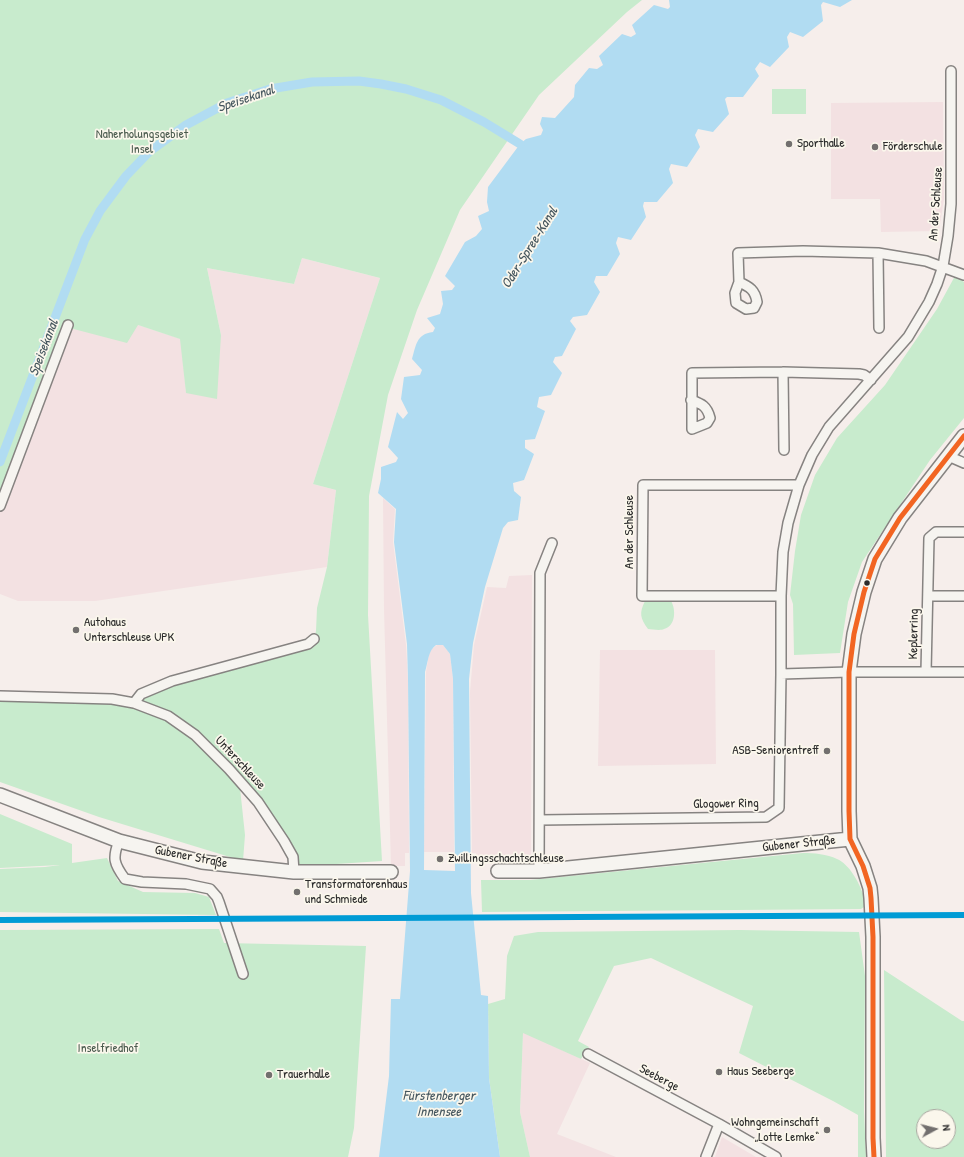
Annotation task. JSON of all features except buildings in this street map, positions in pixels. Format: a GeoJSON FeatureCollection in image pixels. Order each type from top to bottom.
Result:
{"type":"FeatureCollection","features":[{"type":"Feature","properties":{"kind":"main road"},"geometry":{"type":"LineString","coordinates":[[850,839],[849,672],[854,634],[864,592],[875,559],[900,518],[964,436]]}},
{"type":"Feature","properties":{"kind":"main road","name":"Gubener Straße"},"geometry":{"type":"LineString","coordinates":[[0,794],[119,841],[202,862],[294,872],[391,872]]}},
{"type":"Feature","properties":{"kind":"main road","name":"Gubener Straße"},"geometry":{"type":"LineString","coordinates":[[498,871],[539,871],[850,839],[863,866],[870,888],[871,898],[873,937],[874,1157]]}},
{"type":"Feature","properties":{"kind":"street","name":"An der Schleuse"},"geometry":{"type":"LineString","coordinates":[[781,674],[781,596],[783,552],[788,523],[799,485],[812,454],[830,427],[908,337],[929,302],[943,266],[951,204],[951,71]]}},
{"type":"Feature","properties":{"kind":"street"},"geometry":{"type":"LineString","coordinates":[[739,282],[738,253],[878,253],[926,261],[964,275]]}},
{"type":"Feature","properties":{"kind":"street"},"geometry":{"type":"LineString","coordinates":[[878,253],[879,328]]}},
{"type":"Feature","properties":{"kind":"street"},"geometry":{"type":"LineString","coordinates":[[0,506],[68,325]]}},
{"type":"Feature","properties":{"kind":"street"},"geometry":{"type":"LineString","coordinates":[[691,400],[692,373],[783,372],[859,374],[864,375],[871,380]]}},
{"type":"Feature","properties":{"kind":"street"},"geometry":{"type":"LineString","coordinates":[[783,372],[784,450]]}},
{"type":"Feature","properties":{"kind":"street"},"geometry":{"type":"LineString","coordinates":[[948,456],[964,463]]}},
{"type":"Feature","properties":{"kind":"street","name":"An der Schleuse"},"geometry":{"type":"LineString","coordinates":[[781,596],[642,596],[643,485],[799,485]]}},
{"type":"Feature","properties":{"kind":"street","name":"Keplerring"},"geometry":{"type":"LineString","coordinates":[[926,672],[929,538],[936,532],[964,532]]}},
{"type":"Feature","properties":{"kind":"street"},"geometry":{"type":"LineString","coordinates":[[539,871],[540,573],[552,543]]}},
{"type":"Feature","properties":{"kind":"street","name":"Keplerring"},"geometry":{"type":"LineString","coordinates":[[928,596],[964,596]]}},
{"type":"Feature","properties":{"kind":"street"},"geometry":{"type":"LineString","coordinates":[[134,703],[141,694],[172,681],[308,644],[314,639]]}},
{"type":"Feature","properties":{"kind":"street"},"geometry":{"type":"LineString","coordinates":[[781,674],[849,672],[964,672]]}},
{"type":"Feature","properties":{"kind":"street","name":"Glogower Ring"},"geometry":{"type":"LineString","coordinates":[[540,820],[766,817],[779,808],[781,674]]}},
{"type":"Feature","properties":{"kind":"street","name":"Unterschleuse"},"geometry":{"type":"LineString","coordinates":[[0,696],[112,700],[134,703],[168,716],[195,735],[229,769],[258,802],[293,857],[294,872]]}},
{"type":"Feature","properties":{"kind":"street"},"geometry":{"type":"LineString","coordinates":[[119,841],[114,852],[117,868],[125,879],[142,882],[186,884],[210,889],[217,897],[219,902],[243,974]]}},
{"type":"Feature","properties":{"kind":"street","name":"Seeberge"},"geometry":{"type":"LineString","coordinates":[[588,1054],[719,1124],[776,1157]]}},
{"type":"Feature","properties":{"kind":"street"},"geometry":{"type":"LineString","coordinates":[[706,1157],[719,1124]]}},
{"type":"Feature","properties":{"kind":"shaded area"},"geometry":{"type":"Polygon","coordinates":[[[943,102],[944,199],[939,231],[881,232],[880,199],[831,199],[831,103],[943,102]]]}},
{"type":"Feature","properties":{"kind":"shaded area"},"geometry":{"type":"Polygon","coordinates":[[[302,258],[380,278],[313,484],[336,490],[327,567],[95,601],[18,601],[0,594],[0,511],[70,328],[138,325],[181,339],[186,392],[221,335],[207,268],[294,284],[302,258]]]}},
{"type":"Feature","properties":{"kind":"shaded area","name":"Zwillingsschachtschleuse"},"geometry":{"type":"Polygon","coordinates":[[[383,498],[395,509],[393,542],[406,645],[408,681],[409,853],[405,853],[405,866],[391,866],[384,609],[383,498]]]}},
{"type":"Feature","properties":{"kind":"shaded area","name":"Zwillingsschachtschleuse"},"geometry":{"type":"Polygon","coordinates":[[[532,575],[531,859],[476,860],[476,853],[472,853],[470,692],[474,645],[487,587],[506,588],[509,576],[532,575]]]}},
{"type":"Feature","properties":{"kind":"shaded area"},"geometry":{"type":"Polygon","coordinates":[[[437,645],[443,645],[450,654],[453,679],[454,852],[424,852],[426,672],[429,653],[437,645]]]}},
{"type":"Feature","properties":{"kind":"shaded area"},"geometry":{"type":"Polygon","coordinates":[[[600,650],[715,650],[716,764],[598,766],[600,650]]]}},
{"type":"Feature","properties":{"kind":"shaded area"},"geometry":{"type":"Polygon","coordinates":[[[523,1032],[590,1063],[557,1134],[616,1157],[530,1157],[520,1112],[523,1032]]]}},
{"type":"Feature","properties":{"kind":"shaded area"},"geometry":{"type":"Polygon","coordinates":[[[722,1137],[756,1157],[715,1157],[722,1137]]]}},
{"type":"Feature","properties":{"kind":"green space","name":"Naherholungsgebiet Insel"},"geometry":{"type":"Polygon","coordinates":[[[0,0],[642,0],[627,12],[539,95],[460,210],[417,310],[388,395],[369,496],[368,615],[382,861],[306,866],[298,868],[286,840],[198,733],[137,702],[142,695],[173,683],[313,645],[316,631],[317,608],[327,567],[336,490],[313,484],[380,278],[302,258],[294,284],[207,268],[221,335],[217,399],[186,393],[180,339],[138,325],[127,343],[66,327],[0,502],[0,0]]]}},
{"type":"Feature","properties":{"kind":"green space"},"geometry":{"type":"Polygon","coordinates":[[[772,89],[806,89],[806,114],[772,114],[772,89]]]}},
{"type":"Feature","properties":{"kind":"green space"},"geometry":{"type":"Polygon","coordinates":[[[955,276],[964,282],[964,418],[930,460],[862,562],[848,602],[840,653],[794,655],[793,604],[790,595],[795,551],[801,515],[815,475],[837,438],[885,385],[937,309],[955,276]]]}},
{"type":"Feature","properties":{"kind":"green space"},"geometry":{"type":"Polygon","coordinates":[[[645,601],[671,601],[674,608],[674,617],[673,621],[668,627],[662,630],[648,629],[643,622],[641,615],[645,601]]]}},
{"type":"Feature","properties":{"kind":"green space"},"geometry":{"type":"Polygon","coordinates":[[[0,699],[103,701],[135,706],[167,717],[194,737],[228,770],[240,788],[245,835],[243,861],[99,817],[0,782],[0,699]]]}},
{"type":"Feature","properties":{"kind":"green space"},"geometry":{"type":"Polygon","coordinates":[[[0,814],[72,844],[72,863],[107,858],[118,881],[143,892],[195,893],[209,897],[216,915],[0,912],[0,869],[60,865],[0,868],[0,814]]]}},
{"type":"Feature","properties":{"kind":"green space"},"geometry":{"type":"Polygon","coordinates":[[[803,853],[829,856],[846,865],[861,889],[864,907],[861,909],[482,912],[481,880],[530,880],[803,853]]]}},
{"type":"Feature","properties":{"kind":"green space","name":"Inselfriedhof"},"geometry":{"type":"Polygon","coordinates":[[[219,929],[224,943],[366,946],[354,1128],[348,1157],[0,1157],[0,930],[219,929]]]}},
{"type":"Feature","properties":{"kind":"green space"},"geometry":{"type":"Polygon","coordinates":[[[740,930],[859,932],[865,976],[864,1111],[866,1157],[858,1157],[858,1115],[739,1053],[753,1006],[651,958],[614,966],[578,1041],[589,1047],[581,1059],[523,1033],[520,1112],[530,1157],[500,1157],[489,1078],[488,1004],[505,999],[507,956],[514,936],[538,932],[740,930]]]}},
{"type":"Feature","properties":{"kind":"green space"},"geometry":{"type":"Polygon","coordinates":[[[884,970],[964,1021],[964,1157],[886,1157],[884,970]]]}},
{"type":"Feature","properties":{"kind":"water"},"geometry":{"type":"Polygon","coordinates":[[[669,0],[852,0],[840,7],[823,2],[821,5],[823,21],[803,37],[790,32],[787,37],[789,47],[770,67],[760,62],[755,69],[759,76],[743,97],[727,97],[725,99],[729,114],[713,132],[698,129],[695,135],[700,147],[687,167],[671,164],[669,169],[673,183],[657,202],[644,202],[643,206],[646,217],[631,240],[618,237],[616,243],[620,254],[607,276],[596,276],[594,282],[600,292],[587,315],[573,317],[570,321],[576,329],[562,356],[555,357],[553,362],[562,373],[551,395],[539,397],[537,407],[545,411],[535,439],[525,440],[525,448],[534,454],[524,480],[513,483],[514,491],[521,497],[518,520],[508,522],[503,528],[485,587],[473,643],[469,679],[471,893],[481,995],[488,996],[489,1078],[500,1157],[379,1157],[389,1076],[391,999],[400,999],[410,871],[407,644],[394,542],[396,509],[378,493],[381,479],[381,467],[396,462],[398,458],[388,447],[397,412],[403,419],[408,413],[401,399],[404,377],[420,375],[422,370],[412,359],[416,345],[423,335],[433,332],[435,328],[427,318],[440,314],[443,304],[441,291],[452,290],[455,286],[445,276],[465,242],[476,236],[482,229],[478,216],[489,211],[487,202],[488,187],[520,144],[526,139],[541,135],[543,130],[540,124],[542,117],[555,118],[574,97],[575,85],[589,68],[597,69],[603,65],[599,56],[622,34],[631,37],[636,34],[632,25],[654,5],[668,9],[670,7],[669,0]],[[436,645],[431,650],[425,672],[424,870],[455,871],[453,679],[450,654],[443,645],[436,645]]]}},
{"type":"Feature","properties":{"kind":"waterway","name":"Speisekanal"},"geometry":{"type":"LineString","coordinates":[[0,462],[85,239],[100,211],[126,176],[150,151],[186,125],[227,103],[270,89],[312,82],[359,81],[406,89],[441,100],[484,122],[520,144]]}},
{"type":"Feature","properties":{"kind":"transit line"},"geometry":{"type":"LineString","coordinates":[[874,1157],[873,937],[871,898],[870,888],[863,866],[850,839],[849,672],[854,634],[864,592],[875,559],[900,518],[964,436]]}},
{"type":"Feature","properties":{"kind":"transit line"},"geometry":{"type":"LineString","coordinates":[[0,920],[964,915]]}},
{"type":"Feature","properties":{"kind":"place","name":"Sporthalle"},"geometry":{"type":"Point","coordinates":[789,144]}},
{"type":"Feature","properties":{"kind":"place","name":"Förderschule"},"geometry":{"type":"Point","coordinates":[875,147]}},
{"type":"Feature","properties":{"kind":"place","name":"Autohaus Unterschleuse UPK"},"geometry":{"type":"Point","coordinates":[76,630]}},
{"type":"Feature","properties":{"kind":"place","name":"ASB-Seniorentreff"},"geometry":{"type":"Point","coordinates":[827,751]}},
{"type":"Feature","properties":{"kind":"place","name":"Zwillingsschachtschleuse"},"geometry":{"type":"Point","coordinates":[440,859]}},
{"type":"Feature","properties":{"kind":"place","name":"Transformatorenhaus und Schmiede"},"geometry":{"type":"Point","coordinates":[297,892]}},
{"type":"Feature","properties":{"kind":"place","name":"Haus Seeberge"},"geometry":{"type":"Point","coordinates":[719,1072]}},
{"type":"Feature","properties":{"kind":"place","name":"Trauerhalle"},"geometry":{"type":"Point","coordinates":[269,1075]}},
{"type":"Feature","properties":{"kind":"place","name":"Wohngemeinschaft „Lotte Lemke“"},"geometry":{"type":"Point","coordinates":[827,1130]}},
{"type":"Feature","properties":{"kind":"water label","name":"Oder-Spree-Kanal"},"geometry":{"type":"Point","coordinates":[530,248]}},
{"type":"Feature","properties":{"kind":"water label","name":"Fürstenberger Innensee"},"geometry":{"type":"Point","coordinates":[439,1104]}}]}
